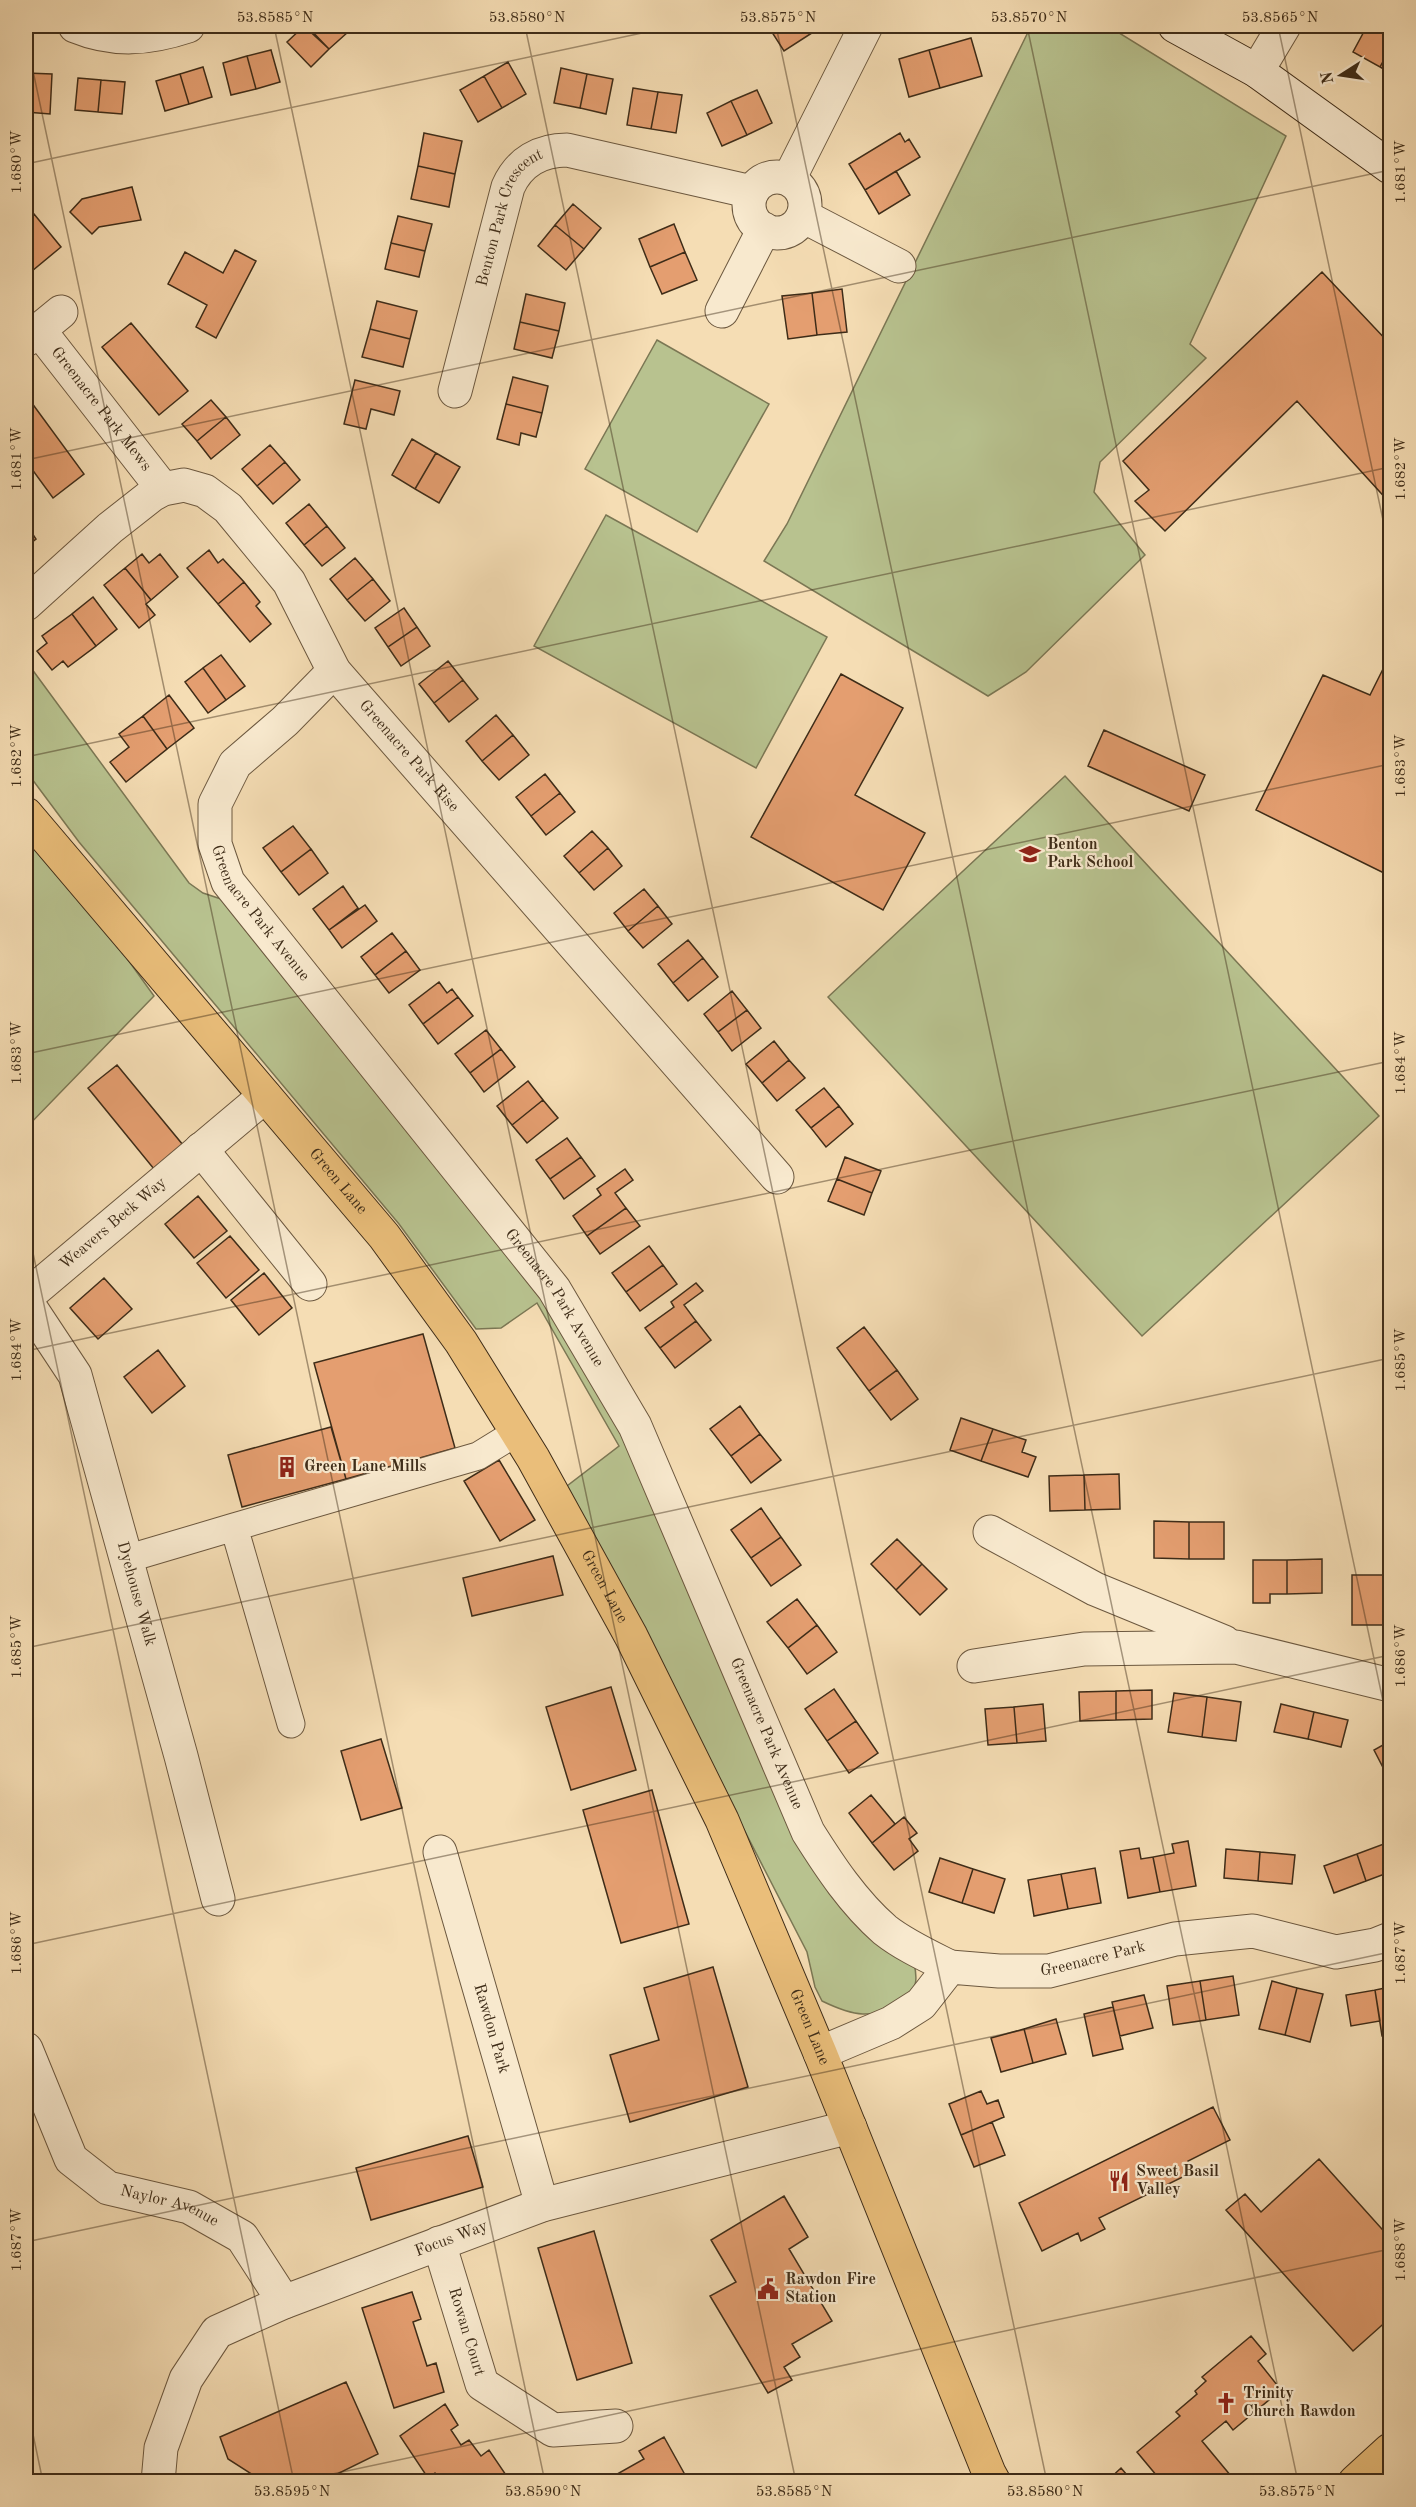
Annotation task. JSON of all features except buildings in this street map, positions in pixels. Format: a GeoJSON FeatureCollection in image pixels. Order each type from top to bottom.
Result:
{"type":"FeatureCollection","features":[{"type":"Feature","properties":{"kind":"main road","name":"Green Lane"},"geometry":{"type":"LineString","coordinates":[[26,814],[384,1236],[461,1342],[516,1432],[631,1636],[722,1820],[820,2053],[991,2479]]}},
{"type":"Feature","properties":{"kind":"main road"},"geometry":{"type":"LineString","coordinates":[[1355,2481],[1390,2450]]}},
{"type":"Feature","properties":{"kind":"street"},"geometry":{"type":"LineString","coordinates":[[75,26],[95,34],[130,38],[164,34],[188,26]]}},
{"type":"Feature","properties":{"kind":"street"},"geometry":{"type":"LineString","coordinates":[[789,180],[866,26]]}},
{"type":"Feature","properties":{"kind":"street"},"geometry":{"type":"LineString","coordinates":[[1175,26],[1257,71],[1390,167]]}},
{"type":"Feature","properties":{"kind":"street"},"geometry":{"type":"LineString","coordinates":[[1257,71],[1284,26]]}},
{"type":"Feature","properties":{"kind":"street","name":"Benton Park Crescent"},"geometry":{"type":"LineString","coordinates":[[454,391],[508,187],[519,168],[530,159],[555,150],[567,150],[752,192]]}},
{"type":"Feature","properties":{"kind":"street"},"geometry":{"type":"LineString","coordinates":[[775,177],[789,180],[800,188],[804,196],[803,216],[794,228],[785,232],[777,233],[764,229],[754,220],[750,211],[752,192],[766,179],[775,177]]}},
{"type":"Feature","properties":{"kind":"street"},"geometry":{"type":"LineString","coordinates":[[803,216],[899,266]]}},
{"type":"Feature","properties":{"kind":"street"},"geometry":{"type":"LineString","coordinates":[[722,311],[764,229]]}},
{"type":"Feature","properties":{"kind":"street","name":"Greenacre Park Mews"},"geometry":{"type":"LineString","coordinates":[[42,328],[164,489]]}},
{"type":"Feature","properties":{"kind":"street","name":"Greenacre Park Rise"},"geometry":{"type":"LineString","coordinates":[[164,489],[184,485],[205,491],[228,508],[289,582],[334,670],[777,1177]]}},
{"type":"Feature","properties":{"kind":"street"},"geometry":{"type":"LineString","coordinates":[[26,604],[110,528],[164,489]]}},
{"type":"Feature","properties":{"kind":"street","name":"Greenacre Park Avenue"},"geometry":{"type":"LineString","coordinates":[[334,670],[285,721],[235,764],[215,804],[215,844],[228,882],[554,1289],[635,1426],[808,1832],[838,1880],[886,1930],[919,1952],[950,1966]]}},
{"type":"Feature","properties":{"kind":"street","name":"Weavers Beck Way"},"geometry":{"type":"LineString","coordinates":[[26,1299],[265,1096]]}},
{"type":"Feature","properties":{"kind":"street"},"geometry":{"type":"LineString","coordinates":[[201,1149],[310,1284]]}},
{"type":"Feature","properties":{"kind":"street","name":"Dyehouse Walk"},"geometry":{"type":"LineString","coordinates":[[26,1299],[75,1375],[218,1899]]}},
{"type":"Feature","properties":{"kind":"street"},"geometry":{"type":"LineString","coordinates":[[126,1559],[478,1456],[516,1432]]}},
{"type":"Feature","properties":{"kind":"street"},"geometry":{"type":"LineString","coordinates":[[234,1527],[291,1724]]}},
{"type":"Feature","properties":{"kind":"street"},"geometry":{"type":"LineString","coordinates":[[990,1532],[1095,1589],[1236,1647],[1390,1685]]}},
{"type":"Feature","properties":{"kind":"street"},"geometry":{"type":"LineString","coordinates":[[974,1666],[1084,1649],[1236,1647]]}},
{"type":"Feature","properties":{"kind":"street","name":"Rawdon Park"},"geometry":{"type":"LineString","coordinates":[[440,1852],[542,2205]]}},
{"type":"Feature","properties":{"kind":"street","name":"Greenacre Park"},"geometry":{"type":"LineString","coordinates":[[950,1966],[999,1971],[1048,1971],[1175,1939],[1253,1931],[1336,1952],[1374,1945],[1390,1939]]}},
{"type":"Feature","properties":{"kind":"street"},"geometry":{"type":"LineString","coordinates":[[820,2053],[891,2023],[921,2004],[950,1966]]}},
{"type":"Feature","properties":{"kind":"street","name":"Naylor Avenue"},"geometry":{"type":"LineString","coordinates":[[26,2049],[71,2159],[108,2188],[189,2207],[242,2237],[284,2302]]}},
{"type":"Feature","properties":{"kind":"street","name":"Focus Way"},"geometry":{"type":"LineString","coordinates":[[158,2481],[161,2448],[186,2379],[217,2332],[284,2302],[542,2205],[850,2127]]}},
{"type":"Feature","properties":{"kind":"street","name":"Rowan Court"},"geometry":{"type":"LineString","coordinates":[[439,2243],[482,2384],[554,2430],[616,2426]]}},
{"type":"Feature","properties":{"kind":"green space"},"geometry":{"type":"Polygon","coordinates":[[[1031,26],[1108,26],[1286,136],[1190,344],[1206,358],[1100,462],[1094,492],[1145,555],[1026,672],[988,696],[764,561],[787,524],[1031,26]]]}},
{"type":"Feature","properties":{"kind":"green space"},"geometry":{"type":"Polygon","coordinates":[[[657,340],[769,404],[697,532],[585,469],[657,340]]]}},
{"type":"Feature","properties":{"kind":"green space"},"geometry":{"type":"Polygon","coordinates":[[[606,515],[827,637],[756,768],[534,646],[606,515]]]}},
{"type":"Feature","properties":{"kind":"green space"},"geometry":{"type":"Polygon","coordinates":[[[26,661],[189,883],[203,893],[221,899],[546,1298],[607,1403],[777,1784],[914,1963],[915,1985],[911,1993],[892,2007],[872,2014],[863,2014],[843,2010],[822,2001],[815,1987],[807,1952],[567,1486],[619,1446],[537,1303],[501,1328],[476,1329],[399,1224],[79,842],[26,771],[26,661]]]}},
{"type":"Feature","properties":{"kind":"green space"},"geometry":{"type":"Polygon","coordinates":[[[1065,776],[1379,1116],[1142,1336],[828,997],[1065,776]]]}},
{"type":"Feature","properties":{"kind":"green space"},"geometry":{"type":"Polygon","coordinates":[[[26,818],[154,996],[26,1128],[26,818]]]}},
{"type":"Feature","properties":{"kind":"place","name":"Benton Park School"},"geometry":{"type":"Point","coordinates":[1030,854]}},
{"type":"Feature","properties":{"kind":"place","name":"Green Lane Mills"},"geometry":{"type":"Point","coordinates":[287,1467]}},
{"type":"Feature","properties":{"kind":"place","name":"Sweet Basil Valley"},"geometry":{"type":"Point","coordinates":[1119,2181]}},
{"type":"Feature","properties":{"kind":"place","name":"Rawdon Fire Station"},"geometry":{"type":"Point","coordinates":[768,2289]}},
{"type":"Feature","properties":{"kind":"place","name":"Trinity Church Rawdon"},"geometry":{"type":"Point","coordinates":[1226,2403]}}]}
